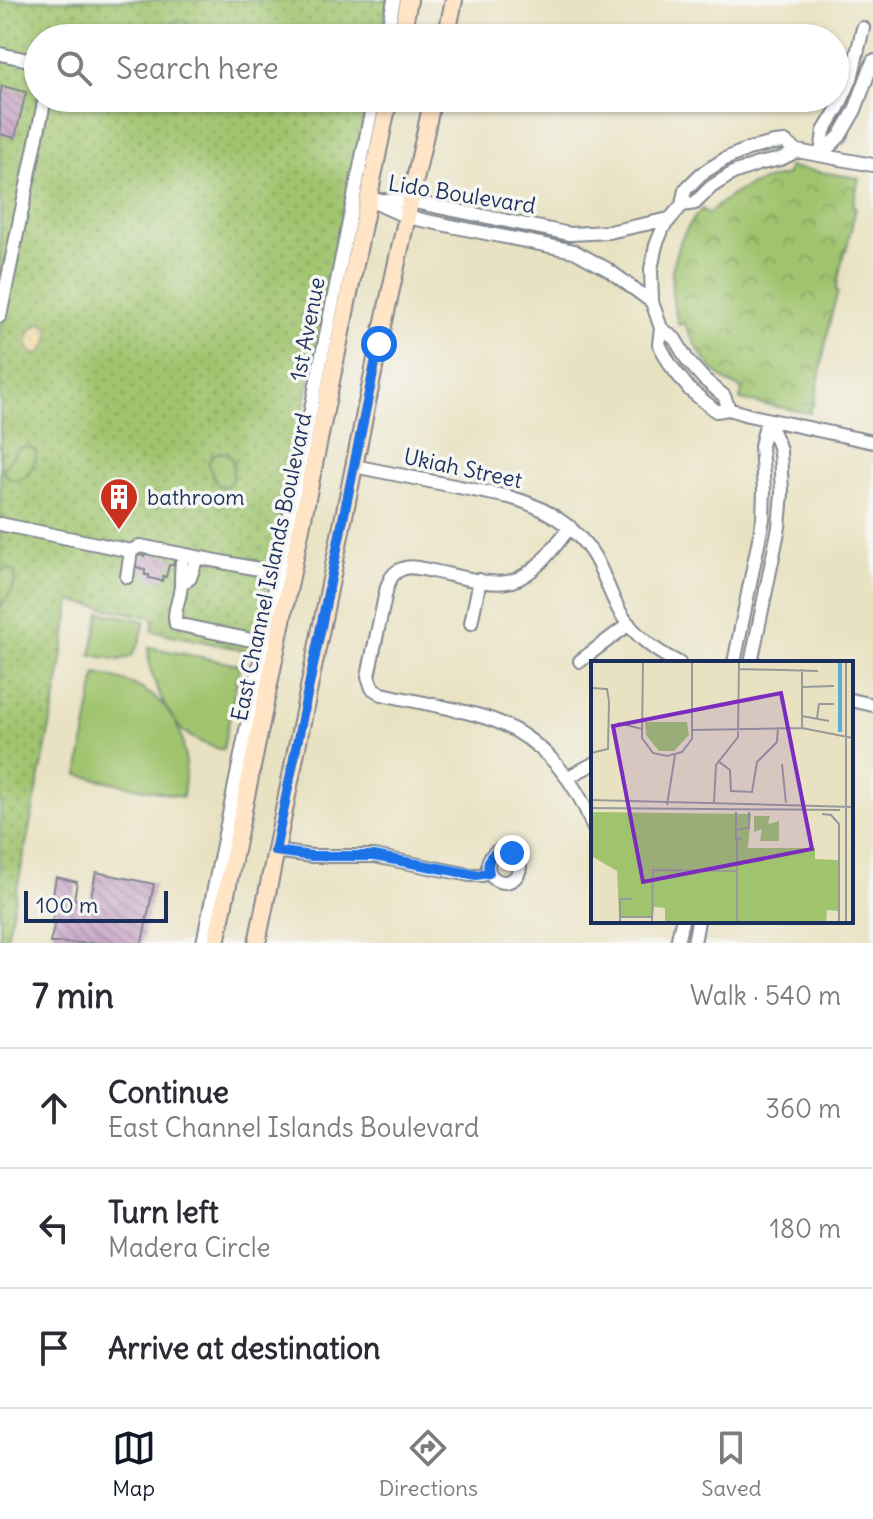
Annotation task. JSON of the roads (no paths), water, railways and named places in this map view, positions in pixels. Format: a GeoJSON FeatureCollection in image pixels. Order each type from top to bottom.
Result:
{"type":"FeatureCollection","features":[{"type":"Feature","properties":{"kind":"main road"},"geometry":{"type":"LineString","coordinates":[[404,24],[409,0]]}},
{"type":"Feature","properties":{"kind":"main road"},"geometry":{"type":"LineString","coordinates":[[449,24],[454,0]]}},
{"type":"Feature","properties":{"kind":"main road","name":"East Channel Islands Boulevard"},"geometry":{"type":"LineString","coordinates":[[216,943],[386,112]]}},
{"type":"Feature","properties":{"kind":"main road"},"geometry":{"type":"LineString","coordinates":[[257,943],[430,112]]}},
{"type":"Feature","properties":{"kind":"street"},"geometry":{"type":"LineString","coordinates":[[389,24],[394,0]]}},
{"type":"Feature","properties":{"kind":"street"},"geometry":{"type":"LineString","coordinates":[[849,83],[863,28]]}},
{"type":"Feature","properties":{"kind":"street"},"geometry":{"type":"LineString","coordinates":[[0,54],[24,59]]}},
{"type":"Feature","properties":{"kind":"street"},"geometry":{"type":"LineString","coordinates":[[821,155],[840,136],[851,118],[873,61]]}},
{"type":"Feature","properties":{"kind":"street"},"geometry":{"type":"LineString","coordinates":[[0,316],[42,112]]}},
{"type":"Feature","properties":{"kind":"street","name":"1st Avenue"},"geometry":{"type":"LineString","coordinates":[[203,943],[371,112]]}},
{"type":"Feature","properties":{"kind":"street"},"geometry":{"type":"LineString","coordinates":[[821,155],[824,131],[836,112]]}},
{"type":"Feature","properties":{"kind":"street"},"geometry":{"type":"LineString","coordinates":[[873,165],[797,151],[733,173],[711,187],[695,203],[682,205],[669,219],[653,258],[651,279],[652,302],[661,328],[659,344],[684,383],[716,411],[729,409],[873,442]]}},
{"type":"Feature","properties":{"kind":"street","name":"Lido Boulevard"},"geometry":{"type":"LineString","coordinates":[[369,200],[574,251],[610,271],[652,302]]}},
{"type":"Feature","properties":{"kind":"street","name":"Lido Boulevard"},"geometry":{"type":"LineString","coordinates":[[408,209],[570,234],[609,232],[669,219]]}},
{"type":"Feature","properties":{"kind":"street"},"geometry":{"type":"LineString","coordinates":[[734,661],[763,519],[761,446],[767,420]]}},
{"type":"Feature","properties":{"kind":"street"},"geometry":{"type":"LineString","coordinates":[[751,661],[777,543],[782,503],[780,451],[767,420]]}},
{"type":"Feature","properties":{"kind":"street","name":"Ukiah Street"},"geometry":{"type":"LineString","coordinates":[[354,466],[524,501],[552,514],[570,527],[590,550],[618,609],[629,624],[646,642],[675,661]]}},
{"type":"Feature","properties":{"kind":"street"},"geometry":{"type":"LineString","coordinates":[[0,524],[131,551],[140,546],[279,573]]}},
{"type":"Feature","properties":{"kind":"street"},"geometry":{"type":"LineString","coordinates":[[570,527],[539,564],[518,578],[500,583],[412,567],[398,570],[387,587],[368,676],[372,688],[382,694],[484,717],[527,739],[568,777],[591,822]]}},
{"type":"Feature","properties":{"kind":"street"},"geometry":{"type":"LineString","coordinates":[[127,577],[131,551]]}},
{"type":"Feature","properties":{"kind":"street"},"geometry":{"type":"LineString","coordinates":[[183,555],[174,617],[176,624],[265,643]]}},
{"type":"Feature","properties":{"kind":"street"},"geometry":{"type":"LineString","coordinates":[[181,584],[190,578],[197,557]]}},
{"type":"Feature","properties":{"kind":"street"},"geometry":{"type":"LineString","coordinates":[[471,623],[480,580]]}},
{"type":"Feature","properties":{"kind":"street"},"geometry":{"type":"LineString","coordinates":[[580,661],[629,624]]}},
{"type":"Feature","properties":{"kind":"street"},"geometry":{"type":"LineString","coordinates":[[853,700],[873,705]]}},
{"type":"Feature","properties":{"kind":"street"},"geometry":{"type":"LineString","coordinates":[[568,777],[591,765]]}},
{"type":"Feature","properties":{"kind":"street"},"geometry":{"type":"LineString","coordinates":[[275,851],[312,856],[374,856],[470,875],[489,873]]}},
{"type":"Feature","properties":{"kind":"street"},"geometry":{"type":"LineString","coordinates":[[677,943],[682,923]]}},
{"type":"Feature","properties":{"kind":"street"},"geometry":{"type":"LineString","coordinates":[[694,943],[698,923]]}},
{"type":"Feature","properties":{"kind":"place","name":"bathroom"},"geometry":{"type":"Point","coordinates":[119,531]}}]}
